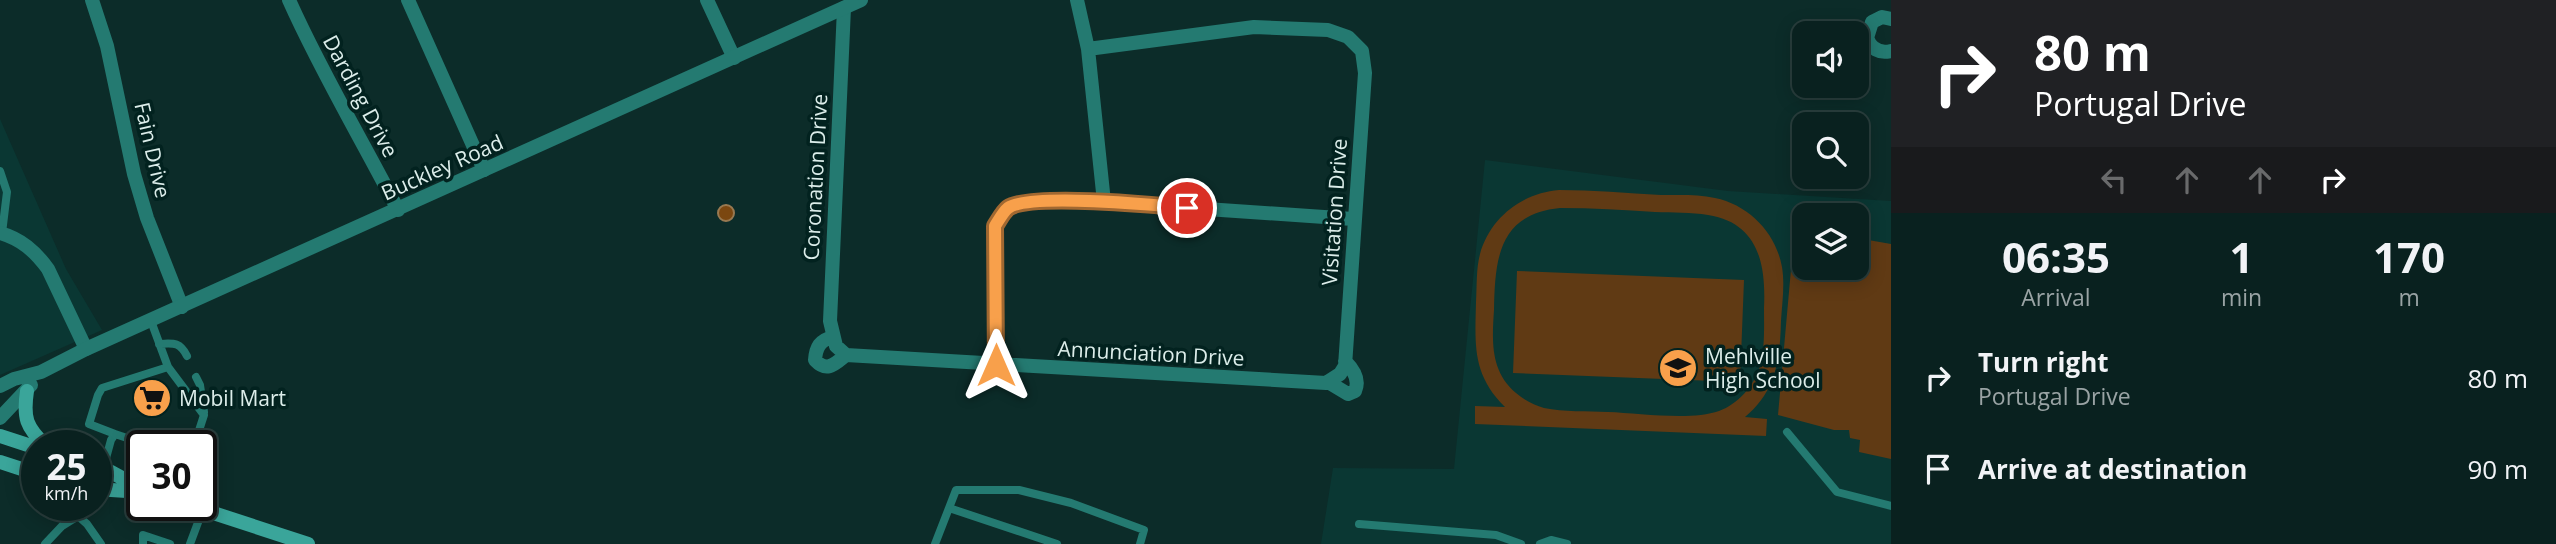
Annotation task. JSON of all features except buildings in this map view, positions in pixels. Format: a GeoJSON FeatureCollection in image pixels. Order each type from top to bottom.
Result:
{"type":"FeatureCollection","features":[{"type":"Feature","properties":{"kind":"main road"},"geometry":{"type":"LineString","coordinates":[[27,391],[24,414],[32,430]]}},
{"type":"Feature","properties":{"kind":"main road"},"geometry":{"type":"LineString","coordinates":[[0,436],[21,443]]}},
{"type":"Feature","properties":{"kind":"main road"},"geometry":{"type":"LineString","coordinates":[[0,462],[21,469]]}},
{"type":"Feature","properties":{"kind":"main road"},"geometry":{"type":"LineString","coordinates":[[217,513],[308,544]]}},
{"type":"Feature","properties":{"kind":"street","name":"Fain Drive"},"geometry":{"type":"LineString","coordinates":[[92,0],[107,46],[147,218],[182,307]]}},
{"type":"Feature","properties":{"kind":"street","name":"Darding Drive"},"geometry":{"type":"LineString","coordinates":[[289,0],[322,71],[398,210]]}},
{"type":"Feature","properties":{"kind":"street"},"geometry":{"type":"LineString","coordinates":[[408,0],[484,170]]}},
{"type":"Feature","properties":{"kind":"street"},"geometry":{"type":"LineString","coordinates":[[707,0],[734,58]]}},
{"type":"Feature","properties":{"kind":"street","name":"Buckley Road"},"geometry":{"type":"LineString","coordinates":[[0,386],[14,379],[41,372],[86,349],[861,0]]}},
{"type":"Feature","properties":{"kind":"street"},"geometry":{"type":"LineString","coordinates":[[1077,0],[1088,48],[1104,202]]}},
{"type":"Feature","properties":{"kind":"street","name":"Coronation Drive"},"geometry":{"type":"LineString","coordinates":[[838,346],[830,321],[844,8]]}},
{"type":"Feature","properties":{"kind":"street"},"geometry":{"type":"LineString","coordinates":[[1891,19],[1882,17],[1872,22],[1867,38],[1877,51],[1891,51]]}},
{"type":"Feature","properties":{"kind":"street","name":"Visitation Drive"},"geometry":{"type":"LineString","coordinates":[[1088,48],[1254,27],[1328,30],[1348,37],[1362,51],[1365,73],[1338,372]]}},
{"type":"Feature","properties":{"kind":"street"},"geometry":{"type":"LineString","coordinates":[[996,365],[995,226],[1008,209],[1022,202],[1104,202],[1353,219]]}},
{"type":"Feature","properties":{"kind":"street"},"geometry":{"type":"LineString","coordinates":[[1,233],[16,238],[40,259],[86,349]]}},
{"type":"Feature","properties":{"kind":"street","name":"Annunciation Drive"},"geometry":{"type":"LineString","coordinates":[[838,346],[996,365],[1338,372]]}},
{"type":"Feature","properties":{"kind":"street","name":"Buckley Road"},"geometry":{"type":"LineString","coordinates":[[0,418],[27,391],[41,372]]}},
{"type":"Feature","properties":{"kind":"lane"},"geometry":{"type":"LineString","coordinates":[[0,171],[7,192],[1,233]]}},
{"type":"Feature","properties":{"kind":"lane"},"geometry":{"type":"LineString","coordinates":[[151,321],[168,367],[204,415]]}},
{"type":"Feature","properties":{"kind":"lane"},"geometry":{"type":"LineString","coordinates":[[159,344],[176,343],[182,346],[187,356]]}},
{"type":"Feature","properties":{"kind":"lane"},"geometry":{"type":"LineString","coordinates":[[126,438],[89,424],[97,395],[102,388],[168,367]]}},
{"type":"Feature","properties":{"kind":"lane"},"geometry":{"type":"LineString","coordinates":[[196,376],[204,415],[199,430]]}},
{"type":"Feature","properties":{"kind":"lane"},"geometry":{"type":"LineString","coordinates":[[1787,432],[1837,492],[1891,506]]}},
{"type":"Feature","properties":{"kind":"lane"},"geometry":{"type":"LineString","coordinates":[[112,438],[115,434]]}},
{"type":"Feature","properties":{"kind":"lane"},"geometry":{"type":"LineString","coordinates":[[935,544],[956,490],[1019,490],[1071,503],[1144,530],[1140,544]]}},
{"type":"Feature","properties":{"kind":"lane"},"geometry":{"type":"LineString","coordinates":[[949,508],[1057,544]]}},
{"type":"Feature","properties":{"kind":"lane"},"geometry":{"type":"LineString","coordinates":[[45,544],[70,521]]}},
{"type":"Feature","properties":{"kind":"lane"},"geometry":{"type":"LineString","coordinates":[[84,521],[101,544]]}},
{"type":"Feature","properties":{"kind":"lane"},"geometry":{"type":"LineString","coordinates":[[190,544],[195,521]]}},
{"type":"Feature","properties":{"kind":"lane"},"geometry":{"type":"LineString","coordinates":[[1359,524],[1496,535],[1521,544]]}},
{"type":"Feature","properties":{"kind":"lane"},"geometry":{"type":"LineString","coordinates":[[143,544],[143,536],[170,544]]}},
{"type":"Feature","properties":{"kind":"lane"},"geometry":{"type":"LineString","coordinates":[[1541,543],[1550,540],[1566,544]]}},
{"type":"Feature","properties":{"kind":"shaded area"},"geometry":{"type":"Polygon","coordinates":[[[0,119],[66,269],[102,330],[0,375],[0,119]]]}},
{"type":"Feature","properties":{"kind":"shaded area","name":"Mehlville High School"},"geometry":{"type":"Polygon","coordinates":[[[1485,160],[1728,191],[1891,201],[1891,544],[1321,544],[1333,468],[1454,469],[1485,160]]]}},
{"type":"Feature","properties":{"kind":"shaded area"},"geometry":{"type":"Polygon","coordinates":[[[1572,190],[1695,195],[1739,207],[1759,222],[1779,255],[1783,281],[1779,349],[1774,374],[1764,397],[1745,417],[1767,419],[1766,436],[1475,424],[1475,406],[1505,407],[1486,383],[1478,358],[1476,318],[1480,254],[1491,229],[1509,210],[1532,196],[1572,190]],[[1560,208],[1539,212],[1524,219],[1512,230],[1499,257],[1496,274],[1494,355],[1501,375],[1519,396],[1544,408],[1664,416],[1707,414],[1726,408],[1739,399],[1757,373],[1763,345],[1763,276],[1756,248],[1749,237],[1739,227],[1708,215],[1560,208]]]}},
{"type":"Feature","properties":{"kind":"shaded area"},"geometry":{"type":"Polygon","coordinates":[[[723,205],[729,205],[734,213],[732,219],[723,221],[718,216],[718,210],[723,205]]]}},
{"type":"Feature","properties":{"kind":"shaded area"},"geometry":{"type":"Polygon","coordinates":[[[1869,240],[1891,244],[1891,459],[1859,452],[1860,440],[1850,438],[1849,430],[1834,430],[1778,415],[1792,258],[1792,280],[1869,280],[1869,240]]]}},
{"type":"Feature","properties":{"kind":"shaded area"},"geometry":{"type":"Polygon","coordinates":[[[1517,271],[1744,280],[1740,382],[1513,373],[1517,271]]]}},
{"type":"Feature","properties":{"kind":"place","name":"Mehlville High School"},"geometry":{"type":"Point","coordinates":[1678,368]}},
{"type":"Feature","properties":{"kind":"place","name":"Mobil Mart"},"geometry":{"type":"Point","coordinates":[152,398]}},
{"type":"Feature","properties":{"kind":"route"},"geometry":{"type":"LineString","coordinates":[[996,365],[995,226],[1008,209],[1022,202],[1104,202],[1187,208]]}}]}
